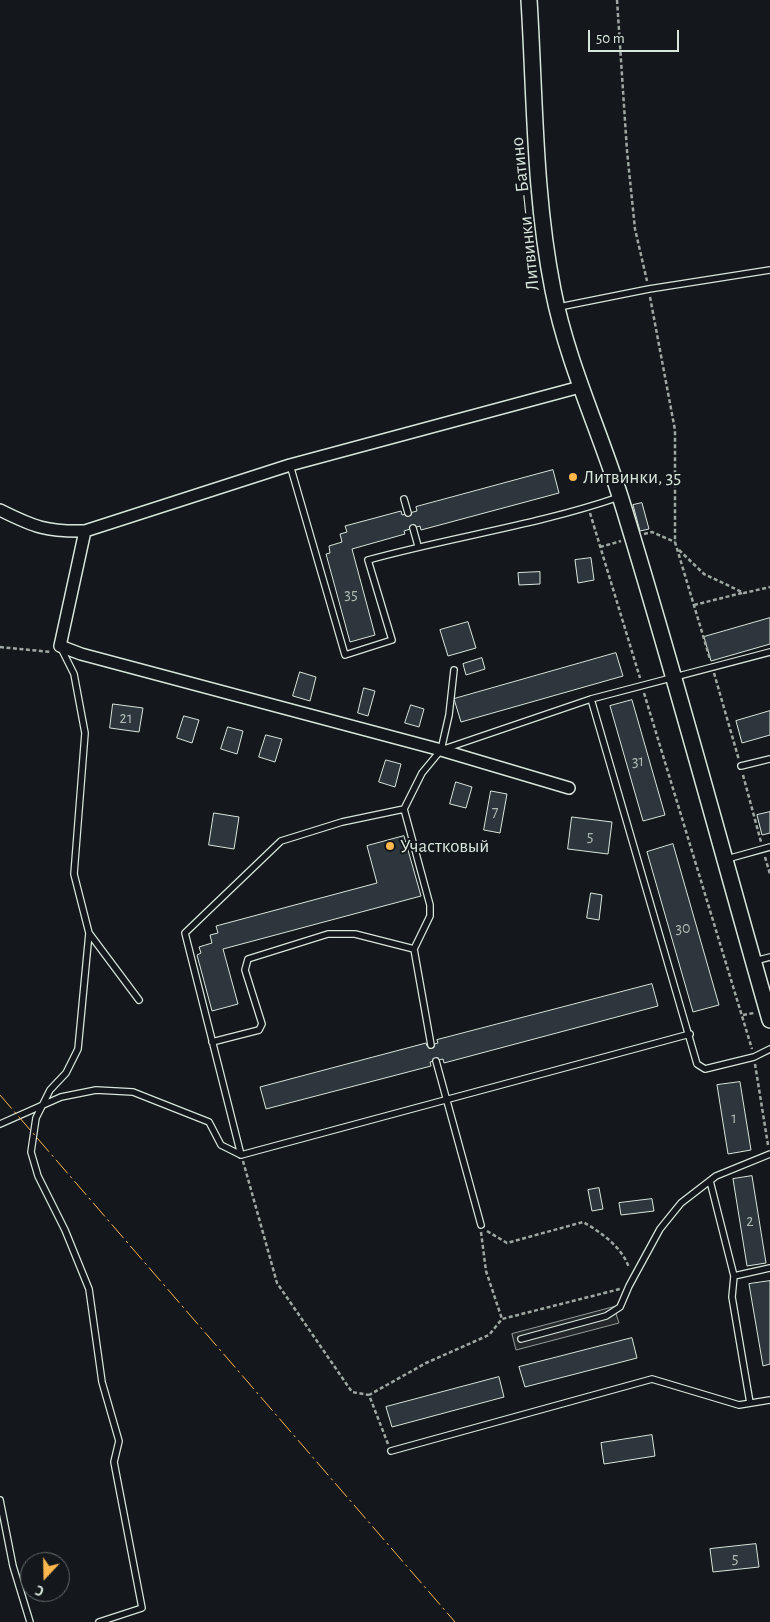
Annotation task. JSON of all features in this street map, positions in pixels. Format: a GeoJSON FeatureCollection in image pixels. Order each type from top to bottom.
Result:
{"type":"FeatureCollection","features":[{"type":"Feature","properties":{"kind":"street","name":"Литвинки — Батино"},"geometry":{"type":"LineString","coordinates":[[529,0],[541,213],[557,308],[580,387],[620,496],[676,678],[754,961],[765,1016]]}},
{"type":"Feature","properties":{"kind":"street"},"geometry":{"type":"LineString","coordinates":[[0,510],[30,525],[57,532],[85,531],[290,465],[580,387]]}},
{"type":"Feature","properties":{"kind":"street"},"geometry":{"type":"LineString","coordinates":[[85,531],[60,646],[81,654],[441,750],[569,788]]}},
{"type":"Feature","properties":{"kind":"lane"},"geometry":{"type":"LineString","coordinates":[[557,308],[649,289],[770,270]]}},
{"type":"Feature","properties":{"kind":"lane"},"geometry":{"type":"LineString","coordinates":[[290,465],[345,656],[392,640],[368,560],[418,546],[589,508],[620,496]]}},
{"type":"Feature","properties":{"kind":"lane"},"geometry":{"type":"LineString","coordinates":[[404,499],[408,513]]}},
{"type":"Feature","properties":{"kind":"lane"},"geometry":{"type":"LineString","coordinates":[[413,528],[418,546]]}},
{"type":"Feature","properties":{"kind":"lane"},"geometry":{"type":"LineString","coordinates":[[60,646],[74,674],[86,733],[74,874],[89,933],[78,1049],[66,1073],[50,1090],[44,1106],[36,1118],[31,1152],[38,1176],[65,1230],[89,1289],[102,1382],[119,1441],[114,1462],[142,1608],[99,1622]]}},
{"type":"Feature","properties":{"kind":"lane"},"geometry":{"type":"LineString","coordinates":[[441,750],[591,699],[770,652]]}},
{"type":"Feature","properties":{"kind":"lane"},"geometry":{"type":"LineString","coordinates":[[432,1045],[414,949],[430,916],[430,905],[404,809],[422,773],[441,750],[449,715],[454,670]]}},
{"type":"Feature","properties":{"kind":"lane"},"geometry":{"type":"LineString","coordinates":[[591,699],[700,1068],[705,1069],[754,1057],[770,1049]]}},
{"type":"Feature","properties":{"kind":"lane"},"geometry":{"type":"LineString","coordinates":[[741,766],[770,759]]}},
{"type":"Feature","properties":{"kind":"lane"},"geometry":{"type":"LineString","coordinates":[[241,1154],[186,938],[188,930],[281,841],[342,822],[404,809]]}},
{"type":"Feature","properties":{"kind":"lane"},"geometry":{"type":"LineString","coordinates":[[725,860],[770,847]]}},
{"type":"Feature","properties":{"kind":"lane"},"geometry":{"type":"LineString","coordinates":[[89,933],[139,1000]]}},
{"type":"Feature","properties":{"kind":"lane"},"geometry":{"type":"LineString","coordinates":[[212,1042],[259,1030],[262,1024],[245,970],[248,959],[328,934],[356,934],[414,949]]}},
{"type":"Feature","properties":{"kind":"lane"},"geometry":{"type":"LineString","coordinates":[[754,961],[770,957]]}},
{"type":"Feature","properties":{"kind":"lane"},"geometry":{"type":"LineString","coordinates":[[0,1124],[61,1097],[96,1090],[133,1092],[209,1122],[221,1145],[241,1154],[690,1034]]}},
{"type":"Feature","properties":{"kind":"lane"},"geometry":{"type":"LineString","coordinates":[[436,1061],[481,1225]]}},
{"type":"Feature","properties":{"kind":"lane"},"geometry":{"type":"LineString","coordinates":[[521,1339],[606,1316],[620,1307],[660,1229],[681,1203],[716,1176],[770,1154]]}},
{"type":"Feature","properties":{"kind":"lane"},"geometry":{"type":"LineString","coordinates":[[710,1181],[734,1276],[732,1297],[750,1403]]}},
{"type":"Feature","properties":{"kind":"lane"},"geometry":{"type":"LineString","coordinates":[[734,1276],[770,1268]]}},
{"type":"Feature","properties":{"kind":"lane"},"geometry":{"type":"LineString","coordinates":[[391,1451],[652,1379],[739,1405],[770,1400]]}},
{"type":"Feature","properties":{"kind":"lane"},"geometry":{"type":"LineString","coordinates":[[0,1500],[13,1566],[30,1622]]}},
{"type":"Feature","properties":{"kind":"path"},"geometry":{"type":"LineString","coordinates":[[617,0],[635,229],[649,289],[675,430],[675,542],[713,668],[770,874]]}},
{"type":"Feature","properties":{"kind":"path"},"geometry":{"type":"LineString","coordinates":[[589,508],[743,1016],[754,1057],[770,1154]]}},
{"type":"Feature","properties":{"kind":"path"},"geometry":{"type":"LineString","coordinates":[[639,536],[652,532],[675,542]]}},
{"type":"Feature","properties":{"kind":"path"},"geometry":{"type":"LineString","coordinates":[[600,547],[622,541]]}},
{"type":"Feature","properties":{"kind":"path"},"geometry":{"type":"LineString","coordinates":[[677,549],[704,574],[744,593]]}},
{"type":"Feature","properties":{"kind":"path"},"geometry":{"type":"LineString","coordinates":[[694,606],[770,587]]}},
{"type":"Feature","properties":{"kind":"path"},"geometry":{"type":"LineString","coordinates":[[0,647],[49,654],[60,646]]}},
{"type":"Feature","properties":{"kind":"path"},"geometry":{"type":"LineString","coordinates":[[743,1016],[765,1016]]}},
{"type":"Feature","properties":{"kind":"path"},"geometry":{"type":"LineString","coordinates":[[241,1154],[277,1283],[352,1392],[369,1395],[426,1363],[489,1335],[502,1319],[631,1284],[626,1258],[598,1231],[584,1222],[507,1243],[491,1235],[481,1225]]}},
{"type":"Feature","properties":{"kind":"path"},"geometry":{"type":"LineString","coordinates":[[481,1225],[486,1272],[502,1319]]}},
{"type":"Feature","properties":{"kind":"path"},"geometry":{"type":"LineString","coordinates":[[369,1395],[391,1451]]}},
{"type":"Feature","properties":{"kind":"shaded area"},"geometry":{"type":"Polygon","coordinates":[[[614,1307],[619,1323],[516,1350],[512,1334],[614,1307]]]}},
{"type":"Feature","properties":{"kind":"building"},"geometry":{"type":"Polygon","coordinates":[[[553,470],[559,493],[421,530],[420,526],[404,531],[405,534],[352,549],[375,635],[350,642],[326,554],[330,553],[329,546],[342,542],[340,534],[347,532],[345,526],[401,511],[402,515],[417,511],[416,507],[553,470]]]}},
{"type":"Feature","properties":{"kind":"building"},"geometry":{"type":"Polygon","coordinates":[[[642,503],[649,529],[640,531],[633,505],[642,503]]]}},
{"type":"Feature","properties":{"kind":"building"},"geometry":{"type":"Polygon","coordinates":[[[591,558],[594,580],[578,583],[575,560],[591,558]]]}},
{"type":"Feature","properties":{"kind":"building"},"geometry":{"type":"Polygon","coordinates":[[[540,572],[540,584],[519,585],[518,573],[540,572]]]}},
{"type":"Feature","properties":{"kind":"building"},"geometry":{"type":"Polygon","coordinates":[[[770,618],[770,644],[711,661],[704,637],[770,618]]]}},
{"type":"Feature","properties":{"kind":"building"},"geometry":{"type":"Polygon","coordinates":[[[468,622],[476,648],[448,656],[440,630],[468,622]]]}},
{"type":"Feature","properties":{"kind":"building"},"geometry":{"type":"Polygon","coordinates":[[[616,653],[623,676],[461,722],[454,699],[616,653]]]}},
{"type":"Feature","properties":{"kind":"building"},"geometry":{"type":"Polygon","coordinates":[[[482,658],[485,669],[466,675],[463,664],[482,658]]]}},
{"type":"Feature","properties":{"kind":"building"},"geometry":{"type":"Polygon","coordinates":[[[300,672],[316,677],[310,701],[293,696],[300,672]]]}},
{"type":"Feature","properties":{"kind":"building"},"geometry":{"type":"Polygon","coordinates":[[[364,688],[375,691],[368,716],[358,713],[364,688]]]}},
{"type":"Feature","properties":{"kind":"building"},"geometry":{"type":"Polygon","coordinates":[[[632,700],[665,815],[643,821],[610,706],[632,700]]]}},
{"type":"Feature","properties":{"kind":"building"},"geometry":{"type":"Polygon","coordinates":[[[113,704],[143,708],[139,732],[110,728],[113,704]]]}},
{"type":"Feature","properties":{"kind":"building"},"geometry":{"type":"Polygon","coordinates":[[[411,705],[424,709],[419,727],[405,723],[411,705]]]}},
{"type":"Feature","properties":{"kind":"building"},"geometry":{"type":"Polygon","coordinates":[[[770,711],[770,735],[742,743],[736,721],[770,711]]]}},
{"type":"Feature","properties":{"kind":"building"},"geometry":{"type":"Polygon","coordinates":[[[184,716],[199,720],[192,743],[177,738],[184,716]]]}},
{"type":"Feature","properties":{"kind":"building"},"geometry":{"type":"Polygon","coordinates":[[[228,727],[243,731],[237,754],[221,749],[228,727]]]}},
{"type":"Feature","properties":{"kind":"building"},"geometry":{"type":"Polygon","coordinates":[[[266,735],[282,739],[275,762],[259,757],[266,735]]]}},
{"type":"Feature","properties":{"kind":"building"},"geometry":{"type":"Polygon","coordinates":[[[386,760],[401,764],[395,787],[379,782],[386,760]]]}},
{"type":"Feature","properties":{"kind":"building"},"geometry":{"type":"Polygon","coordinates":[[[456,782],[472,787],[466,808],[450,804],[456,782]]]}},
{"type":"Feature","properties":{"kind":"building"},"geometry":{"type":"Polygon","coordinates":[[[491,791],[507,794],[500,833],[484,830],[491,791]]]}},
{"type":"Feature","properties":{"kind":"building"},"geometry":{"type":"Polygon","coordinates":[[[770,812],[770,833],[762,835],[757,815],[770,812]]]}},
{"type":"Feature","properties":{"kind":"building"},"geometry":{"type":"Polygon","coordinates":[[[214,813],[239,817],[234,849],[209,845],[214,813]]]}},
{"type":"Feature","properties":{"kind":"building"},"geometry":{"type":"Polygon","coordinates":[[[572,817],[612,822],[608,854],[568,849],[572,817]]]}},
{"type":"Feature","properties":{"kind":"building"},"geometry":{"type":"Polygon","coordinates":[[[404,836],[421,896],[223,949],[238,1004],[212,1011],[197,955],[201,953],[199,947],[212,943],[210,935],[218,933],[216,926],[377,883],[367,846],[404,836]]]}},
{"type":"Feature","properties":{"kind":"building"},"geometry":{"type":"Polygon","coordinates":[[[673,844],[719,1005],[693,1012],[647,852],[673,844]]]}},
{"type":"Feature","properties":{"kind":"building"},"geometry":{"type":"Polygon","coordinates":[[[591,893],[602,895],[599,920],[587,918],[591,893]]]}},
{"type":"Feature","properties":{"kind":"building"},"geometry":{"type":"Polygon","coordinates":[[[652,984],[658,1006],[444,1063],[443,1059],[430,1062],[431,1066],[266,1109],[260,1087],[426,1043],[427,1046],[438,1043],[437,1040],[652,984]]]}},
{"type":"Feature","properties":{"kind":"building"},"geometry":{"type":"Polygon","coordinates":[[[740,1082],[751,1150],[728,1154],[717,1085],[740,1082]]]}},
{"type":"Feature","properties":{"kind":"building"},"geometry":{"type":"Polygon","coordinates":[[[752,1176],[766,1263],[747,1266],[733,1179],[752,1176]]]}},
{"type":"Feature","properties":{"kind":"building"},"geometry":{"type":"Polygon","coordinates":[[[599,1188],[603,1209],[592,1211],[588,1190],[599,1188]]]}},
{"type":"Feature","properties":{"kind":"building"},"geometry":{"type":"Polygon","coordinates":[[[652,1199],[654,1211],[621,1215],[619,1203],[652,1199]]]}},
{"type":"Feature","properties":{"kind":"building"},"geometry":{"type":"Polygon","coordinates":[[[770,1281],[770,1364],[763,1366],[749,1284],[770,1281]]]}},
{"type":"Feature","properties":{"kind":"building"},"geometry":{"type":"Polygon","coordinates":[[[632,1338],[637,1358],[525,1387],[519,1367],[632,1338]]]}},
{"type":"Feature","properties":{"kind":"building"},"geometry":{"type":"Polygon","coordinates":[[[499,1377],[504,1397],[392,1427],[386,1407],[499,1377]]]}},
{"type":"Feature","properties":{"kind":"building"},"geometry":{"type":"Polygon","coordinates":[[[652,1435],[655,1456],[604,1464],[601,1443],[652,1435]]]}},
{"type":"Feature","properties":{"kind":"building"},"geometry":{"type":"Polygon","coordinates":[[[756,1544],[759,1567],[713,1572],[710,1549],[756,1544]]]}},
{"type":"Feature","properties":{"kind":"power"},"geometry":{"type":"LineString","coordinates":[[0,1095],[455,1622]]}},
{"type":"Feature","properties":{"kind":"place","name":"Литвинки, 35"},"geometry":{"type":"Point","coordinates":[573,477]}},
{"type":"Feature","properties":{"kind":"place","name":"Участковый"},"geometry":{"type":"Point","coordinates":[390,846]}}]}
